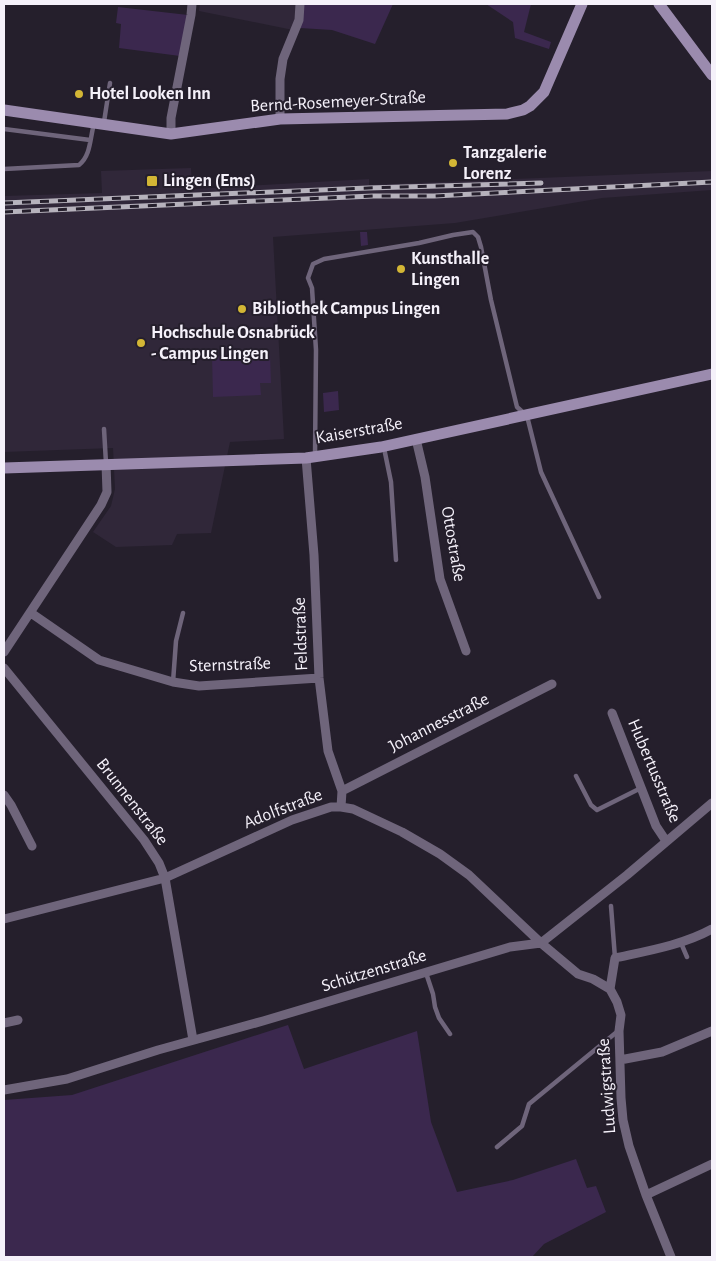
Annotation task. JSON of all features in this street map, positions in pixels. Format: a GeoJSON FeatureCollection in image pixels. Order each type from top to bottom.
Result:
{"type":"FeatureCollection","features":[{"type":"Feature","properties":{"kind":"street"},"geometry":{"type":"LineString","coordinates":[[171,134],[171,118],[192,4]]}},
{"type":"Feature","properties":{"kind":"street"},"geometry":{"type":"LineString","coordinates":[[280,119],[280,79],[283,59],[299,20],[300,4]]}},
{"type":"Feature","properties":{"kind":"street","name":"Bernd-Rosemeyer-Straße"},"geometry":{"type":"LineString","coordinates":[[4,110],[171,134],[280,119],[507,114],[530,106],[544,92],[582,4]]}},
{"type":"Feature","properties":{"kind":"street"},"geometry":{"type":"LineString","coordinates":[[659,4],[712,75]]}},
{"type":"Feature","properties":{"kind":"street","name":"Kaiserstraße"},"geometry":{"type":"LineString","coordinates":[[4,468],[310,457],[384,446],[712,374]]}},
{"type":"Feature","properties":{"kind":"street","name":"Ottostraße"},"geometry":{"type":"LineString","coordinates":[[416,439],[425,477],[440,578],[466,651]]}},
{"type":"Feature","properties":{"kind":"street","name":"Feldstraße"},"geometry":{"type":"LineString","coordinates":[[310,457],[319,678],[328,751],[342,791],[341,806]]}},
{"type":"Feature","properties":{"kind":"street"},"geometry":{"type":"LineString","coordinates":[[4,652],[101,505],[107,492],[106,464]]}},
{"type":"Feature","properties":{"kind":"street","name":"Sternstraße"},"geometry":{"type":"LineString","coordinates":[[31,613],[99,660],[173,682],[200,686],[319,678]]}},
{"type":"Feature","properties":{"kind":"street","name":"Brunnenstraße"},"geometry":{"type":"LineString","coordinates":[[4,668],[144,840],[159,863],[165,878],[194,1040]]}},
{"type":"Feature","properties":{"kind":"street","name":"Johannesstraße"},"geometry":{"type":"LineString","coordinates":[[342,791],[552,684]]}},
{"type":"Feature","properties":{"kind":"street","name":"Hubertusstraße"},"geometry":{"type":"LineString","coordinates":[[612,713],[656,826],[666,841]]}},
{"type":"Feature","properties":{"kind":"street"},"geometry":{"type":"LineString","coordinates":[[4,795],[32,846]]}},
{"type":"Feature","properties":{"kind":"street"},"geometry":{"type":"LineString","coordinates":[[711,932],[681,942],[615,958],[610,989],[593,979],[578,974],[542,943],[621,880],[712,803]]}},
{"type":"Feature","properties":{"kind":"street","name":"Adolfstraße"},"geometry":{"type":"LineString","coordinates":[[4,919],[165,878],[292,820],[331,807],[341,806],[372,817],[440,854],[469,875],[542,943]]}},
{"type":"Feature","properties":{"kind":"street","name":"Schützenstraße"},"geometry":{"type":"LineString","coordinates":[[4,1090],[67,1079],[510,947],[542,943]]}},
{"type":"Feature","properties":{"kind":"street","name":"Ludwigstraße"},"geometry":{"type":"LineString","coordinates":[[610,989],[621,1015],[619,1030],[623,1120],[629,1146],[646,1195],[671,1257]]}},
{"type":"Feature","properties":{"kind":"street"},"geometry":{"type":"LineString","coordinates":[[4,1023],[18,1020]]}},
{"type":"Feature","properties":{"kind":"street"},"geometry":{"type":"LineString","coordinates":[[620,1060],[662,1052],[712,1031]]}},
{"type":"Feature","properties":{"kind":"street"},"geometry":{"type":"LineString","coordinates":[[646,1195],[712,1164]]}},
{"type":"Feature","properties":{"kind":"lane"},"geometry":{"type":"LineString","coordinates":[[4,169],[79,165],[88,155],[90,140],[99,123],[110,83]]}},
{"type":"Feature","properties":{"kind":"lane"},"geometry":{"type":"LineString","coordinates":[[4,129],[90,140]]}},
{"type":"Feature","properties":{"kind":"lane"},"geometry":{"type":"LineString","coordinates":[[310,457],[316,350],[312,288],[308,278],[310,268],[313,264],[324,259],[419,244],[473,232],[478,237],[481,247],[491,300],[517,407],[527,416],[541,472],[599,597]]}},
{"type":"Feature","properties":{"kind":"lane"},"geometry":{"type":"LineString","coordinates":[[104,429],[106,464]]}},
{"type":"Feature","properties":{"kind":"lane"},"geometry":{"type":"LineString","coordinates":[[384,446],[390,482],[396,560]]}},
{"type":"Feature","properties":{"kind":"lane","name":"Sternstraße"},"geometry":{"type":"LineString","coordinates":[[173,682],[176,641],[183,613]]}},
{"type":"Feature","properties":{"kind":"lane"},"geometry":{"type":"LineString","coordinates":[[576,776],[591,805],[597,810],[641,788]]}},
{"type":"Feature","properties":{"kind":"lane"},"geometry":{"type":"LineString","coordinates":[[611,906],[615,958]]}},
{"type":"Feature","properties":{"kind":"lane"},"geometry":{"type":"LineString","coordinates":[[681,942],[687,957]]}},
{"type":"Feature","properties":{"kind":"lane"},"geometry":{"type":"LineString","coordinates":[[426,973],[433,994],[434,1007],[450,1034]]}},
{"type":"Feature","properties":{"kind":"lane"},"geometry":{"type":"LineString","coordinates":[[497,1147],[522,1126],[529,1104],[619,1030]]}},
{"type":"Feature","properties":{"kind":"shaded area"},"geometry":{"type":"Polygon","coordinates":[[[200,4],[298,4],[293,30],[199,11],[200,4]]]}},
{"type":"Feature","properties":{"kind":"shaded area"},"geometry":{"type":"Polygon","coordinates":[[[304,4],[393,4],[375,44],[332,30],[300,28],[304,4]]]}},
{"type":"Feature","properties":{"kind":"shaded area"},"geometry":{"type":"Polygon","coordinates":[[[486,4],[531,4],[524,32],[551,42],[549,49],[515,38],[513,22],[486,4]]]}},
{"type":"Feature","properties":{"kind":"shaded area"},"geometry":{"type":"Polygon","coordinates":[[[118,7],[188,15],[180,56],[119,48],[121,24],[116,23],[118,7]]]}},
{"type":"Feature","properties":{"kind":"shaded area","name":"Hochschule Osnabrück - Campus Lingen"},"geometry":{"type":"Polygon","coordinates":[[[191,168],[192,189],[369,179],[369,185],[712,171],[712,190],[602,198],[455,223],[273,237],[284,439],[230,442],[211,533],[177,534],[172,545],[116,547],[93,532],[111,506],[115,489],[113,448],[4,452],[4,196],[102,193],[101,171],[191,168]]]}},
{"type":"Feature","properties":{"kind":"shaded area"},"geometry":{"type":"Polygon","coordinates":[[[360,232],[367,232],[368,245],[361,246],[360,232]]]}},
{"type":"Feature","properties":{"kind":"shaded area"},"geometry":{"type":"Polygon","coordinates":[[[270,354],[271,383],[260,383],[261,395],[213,397],[212,356],[270,354]]]}},
{"type":"Feature","properties":{"kind":"shaded area"},"geometry":{"type":"Polygon","coordinates":[[[338,391],[339,410],[324,412],[323,393],[338,391]]]}},
{"type":"Feature","properties":{"kind":"shaded area"},"geometry":{"type":"Polygon","coordinates":[[[288,1025],[304,1069],[417,1031],[431,1122],[457,1192],[513,1180],[576,1159],[587,1188],[596,1186],[606,1212],[544,1244],[532,1257],[4,1257],[4,1100],[72,1095],[288,1025]]]}},
{"type":"Feature","properties":{"kind":"railway"},"geometry":{"type":"LineString","coordinates":[[4,212],[373,196],[434,196],[712,182]]}},
{"type":"Feature","properties":{"kind":"railway"},"geometry":{"type":"LineString","coordinates":[[4,203],[541,183]]}},
{"type":"Feature","properties":{"kind":"place","name":"Hotel Looken Inn"},"geometry":{"type":"Point","coordinates":[79,94]}},
{"type":"Feature","properties":{"kind":"place","name":"Tanzgalerie Lorenz"},"geometry":{"type":"Point","coordinates":[453,163]}},
{"type":"Feature","properties":{"kind":"place","name":"Lingen (Ems)"},"geometry":{"type":"Point","coordinates":[152,181]}},
{"type":"Feature","properties":{"kind":"place","name":"Kunsthalle Lingen"},"geometry":{"type":"Point","coordinates":[401,269]}},
{"type":"Feature","properties":{"kind":"place","name":"Bibliothek Campus Lingen"},"geometry":{"type":"Point","coordinates":[242,309]}},
{"type":"Feature","properties":{"kind":"place","name":"Hochschule Osnabrück - Campus Lingen"},"geometry":{"type":"Point","coordinates":[141,343]}}]}
